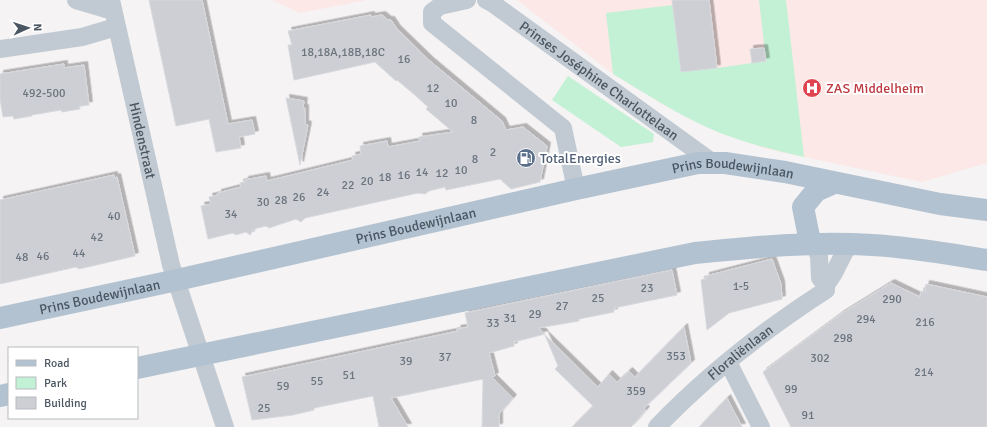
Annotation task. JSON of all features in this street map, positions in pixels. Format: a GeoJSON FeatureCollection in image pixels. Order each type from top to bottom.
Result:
{"type":"FeatureCollection","features":[{"type":"Feature","properties":{"kind":"main road","name":"Prins Boudewijnlaan"},"geometry":{"type":"LineString","coordinates":[[0,318],[177,280],[684,165],[712,162],[785,172],[940,204],[987,210]]}},
{"type":"Feature","properties":{"kind":"main road"},"geometry":{"type":"LineString","coordinates":[[814,244],[809,237],[803,207],[816,191],[834,183]]}},
{"type":"Feature","properties":{"kind":"main road"},"geometry":{"type":"LineString","coordinates":[[138,368],[695,253],[778,245],[853,244],[936,251],[987,260]]}},
{"type":"Feature","properties":{"kind":"street"},"geometry":{"type":"LineString","coordinates":[[76,0],[114,13]]}},
{"type":"Feature","properties":{"kind":"street"},"geometry":{"type":"LineString","coordinates":[[467,0],[440,6],[432,12],[432,23],[562,128],[576,189]]}},
{"type":"Feature","properties":{"kind":"street","name":"Prinses Joséphine Charlottelaan"},"geometry":{"type":"LineString","coordinates":[[486,0],[712,162]]}},
{"type":"Feature","properties":{"kind":"street"},"geometry":{"type":"LineString","coordinates":[[0,49],[82,37],[114,13]]}},
{"type":"Feature","properties":{"kind":"street","name":"Hindenstraat"},"geometry":{"type":"LineString","coordinates":[[114,13],[171,265],[225,427]]}},
{"type":"Feature","properties":{"kind":"street"},"geometry":{"type":"LineString","coordinates":[[814,244],[819,256],[820,278],[826,284]]}},
{"type":"Feature","properties":{"kind":"street","name":"Floraliënlaan"},"geometry":{"type":"LineString","coordinates":[[657,427],[692,391],[748,345],[826,290],[826,284],[834,273],[845,251],[853,244]]}},
{"type":"Feature","properties":{"kind":"street"},"geometry":{"type":"LineString","coordinates":[[728,362],[761,427]]}},
{"type":"Feature","properties":{"kind":"shaded area"},"geometry":{"type":"Polygon","coordinates":[[[272,0],[367,0],[300,13],[272,0]]]}},
{"type":"Feature","properties":{"kind":"shaded area","name":"ZAS Middelheim"},"geometry":{"type":"Polygon","coordinates":[[[517,0],[987,0],[987,163],[922,182],[767,149],[712,129],[659,102],[613,74],[517,0]]]}},
{"type":"Feature","properties":{"kind":"green space"},"geometry":{"type":"Polygon","coordinates":[[[759,0],[786,0],[804,157],[781,152],[713,130],[674,111],[613,74],[606,13],[673,5],[717,68],[766,61],[759,0]]]}},
{"type":"Feature","properties":{"kind":"green space"},"geometry":{"type":"Polygon","coordinates":[[[568,76],[654,134],[653,142],[621,147],[552,100],[568,76]]]}},
{"type":"Feature","properties":{"kind":"building"},"geometry":{"type":"Polygon","coordinates":[[[149,0],[202,0],[228,124],[252,120],[255,134],[239,137],[241,148],[216,152],[209,119],[176,126],[149,0]]]}},
{"type":"Feature","properties":{"kind":"building"},"geometry":{"type":"Polygon","coordinates":[[[672,0],[709,0],[717,68],[681,72],[672,0]]]}},
{"type":"Feature","properties":{"kind":"building"},"geometry":{"type":"Polygon","coordinates":[[[371,15],[371,17],[382,15],[388,20],[391,20],[397,29],[430,61],[502,121],[506,130],[523,127],[547,146],[540,182],[511,189],[500,179],[446,190],[445,187],[429,191],[425,194],[418,193],[305,218],[301,222],[296,219],[269,228],[266,226],[254,229],[250,235],[246,232],[236,235],[233,233],[208,239],[201,206],[211,204],[209,197],[241,187],[240,183],[245,182],[245,180],[266,176],[267,181],[353,160],[352,156],[361,154],[360,146],[387,141],[388,147],[420,141],[419,137],[453,132],[426,109],[428,107],[416,96],[397,80],[396,81],[375,62],[294,80],[288,45],[292,45],[288,31],[371,15]]]}},
{"type":"Feature","properties":{"kind":"building"},"geometry":{"type":"Polygon","coordinates":[[[764,48],[766,61],[752,63],[750,49],[764,48]]]}},
{"type":"Feature","properties":{"kind":"building"},"geometry":{"type":"Polygon","coordinates":[[[64,64],[64,68],[84,65],[89,105],[79,106],[80,109],[62,112],[61,110],[14,119],[13,116],[3,117],[0,99],[0,74],[64,64]]]}},
{"type":"Feature","properties":{"kind":"building"},"geometry":{"type":"Polygon","coordinates":[[[286,98],[304,101],[303,108],[305,108],[305,124],[308,125],[300,165],[286,98]]]}},
{"type":"Feature","properties":{"kind":"building"},"geometry":{"type":"Polygon","coordinates":[[[114,175],[114,178],[117,177],[135,256],[79,269],[76,267],[0,284],[0,200],[114,175]]]}},
{"type":"Feature","properties":{"kind":"building"},"geometry":{"type":"Polygon","coordinates":[[[772,259],[781,284],[782,299],[729,313],[707,330],[701,280],[706,279],[706,276],[772,259]]]}},
{"type":"Feature","properties":{"kind":"building"},"geometry":{"type":"Polygon","coordinates":[[[672,270],[677,295],[614,308],[614,312],[579,319],[579,321],[538,328],[545,334],[514,342],[514,346],[489,353],[495,376],[492,377],[513,398],[499,414],[499,427],[482,427],[483,379],[391,398],[408,427],[379,427],[373,396],[314,408],[314,410],[293,415],[252,420],[242,377],[458,331],[457,329],[468,327],[465,313],[672,270]]]}},
{"type":"Feature","properties":{"kind":"building"},"geometry":{"type":"Polygon","coordinates":[[[891,283],[920,297],[921,291],[925,292],[926,284],[987,297],[987,427],[791,427],[763,372],[841,314],[891,283]]]}},
{"type":"Feature","properties":{"kind":"building"},"geometry":{"type":"Polygon","coordinates":[[[684,327],[691,363],[644,408],[646,410],[631,427],[572,427],[593,406],[555,369],[558,366],[545,335],[598,387],[609,374],[617,382],[629,371],[635,377],[684,327]]]}},
{"type":"Feature","properties":{"kind":"building"},"geometry":{"type":"Polygon","coordinates":[[[727,398],[742,427],[699,427],[727,398]]]}},
{"type":"Feature","properties":{"kind":"place","name":"ZAS Middelheim"},"geometry":{"type":"Point","coordinates":[812,88]}},
{"type":"Feature","properties":{"kind":"place","name":"TotalEnergies"},"geometry":{"type":"Point","coordinates":[526,158]}}]}
